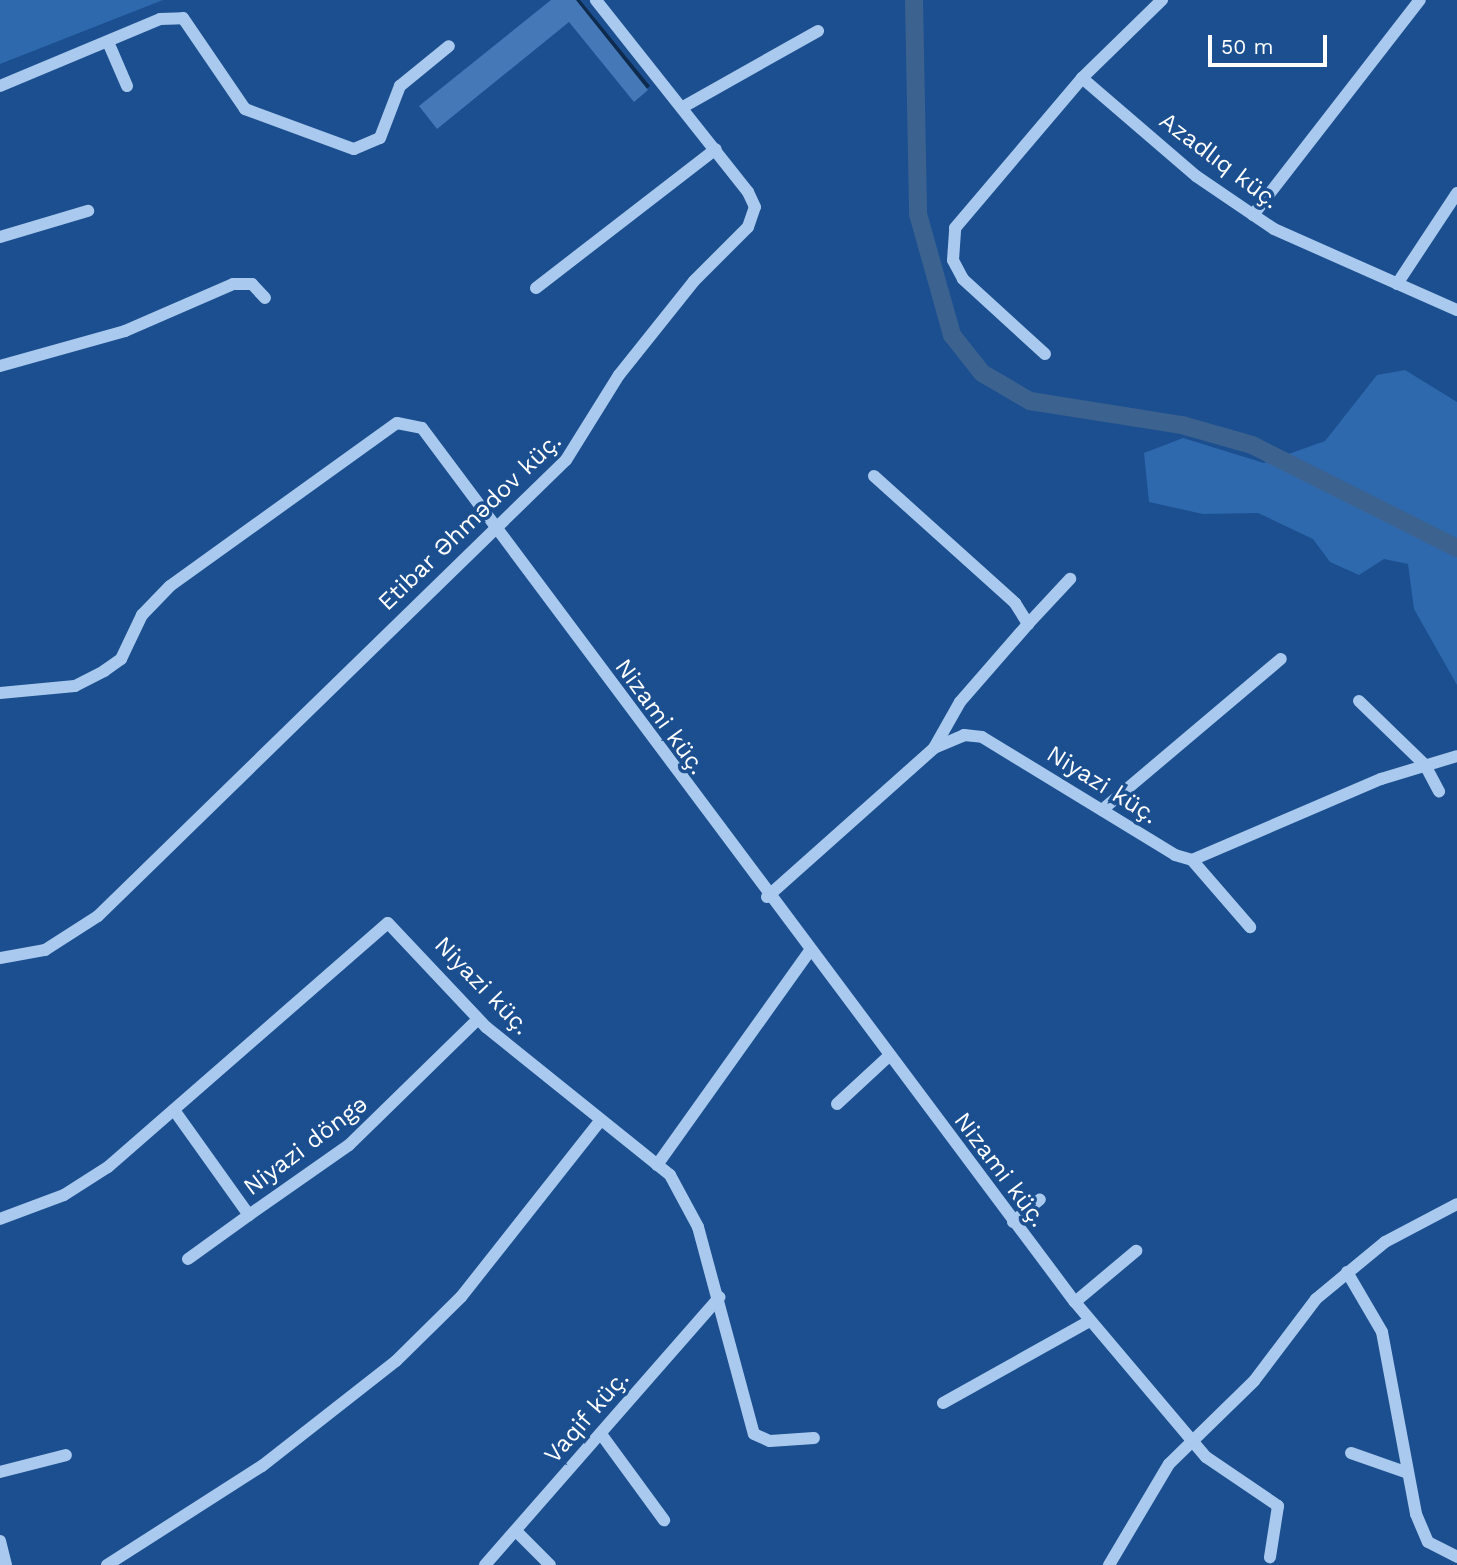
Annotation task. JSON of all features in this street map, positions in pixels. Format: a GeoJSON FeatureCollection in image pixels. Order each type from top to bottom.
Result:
{"type":"FeatureCollection","features":[{"type":"Feature","properties":{"kind":"street","name":"Etibar Əhmədov küç."},"geometry":{"type":"LineString","coordinates":[[0,958],[45,950],[98,916],[578,448],[619,375],[694,281],[748,227],[755,207],[716,149],[596,0]]}},
{"type":"Feature","properties":{"kind":"street"},"geometry":{"type":"LineString","coordinates":[[1045,354],[964,279],[951,241],[955,228],[1082,78],[1162,0]]}},
{"type":"Feature","properties":{"kind":"street"},"geometry":{"type":"LineString","coordinates":[[1253,215],[1420,0]]}},
{"type":"Feature","properties":{"kind":"street"},"geometry":{"type":"LineString","coordinates":[[0,86],[160,19],[183,18],[245,109],[354,149],[380,138],[400,86],[449,46]]}},
{"type":"Feature","properties":{"kind":"street"},"geometry":{"type":"LineString","coordinates":[[683,107],[818,31]]}},
{"type":"Feature","properties":{"kind":"street"},"geometry":{"type":"LineString","coordinates":[[108,42],[127,86]]}},
{"type":"Feature","properties":{"kind":"street","name":"Azadlıq küç."},"geometry":{"type":"LineString","coordinates":[[1082,78],[1253,215],[1457,310]]}},
{"type":"Feature","properties":{"kind":"street"},"geometry":{"type":"LineString","coordinates":[[536,288],[716,149]]}},
{"type":"Feature","properties":{"kind":"street"},"geometry":{"type":"LineString","coordinates":[[1397,284],[1457,193]]}},
{"type":"Feature","properties":{"kind":"street"},"geometry":{"type":"LineString","coordinates":[[0,237],[88,211]]}},
{"type":"Feature","properties":{"kind":"street"},"geometry":{"type":"LineString","coordinates":[[0,366],[125,331],[233,284],[252,284],[265,298]]}},
{"type":"Feature","properties":{"kind":"street","name":"Nizami küç."},"geometry":{"type":"LineString","coordinates":[[0,693],[75,686],[104,671],[133,641],[152,601],[397,422],[422,428],[767,897],[1090,1321],[1191,1441],[1278,1506],[1270,1557]]}},
{"type":"Feature","properties":{"kind":"street"},"geometry":{"type":"LineString","coordinates":[[874,476],[1015,603],[1028,624]]}},
{"type":"Feature","properties":{"kind":"street"},"geometry":{"type":"LineString","coordinates":[[934,748],[960,702],[1070,579]]}},
{"type":"Feature","properties":{"kind":"street"},"geometry":{"type":"LineString","coordinates":[[1102,810],[1281,659]]}},
{"type":"Feature","properties":{"kind":"street"},"geometry":{"type":"LineString","coordinates":[[1359,701],[1425,765],[1439,790]]}},
{"type":"Feature","properties":{"kind":"street","name":"Niyazi küç."},"geometry":{"type":"LineString","coordinates":[[767,897],[934,748],[964,735],[982,737],[1102,810],[1192,860]]}},
{"type":"Feature","properties":{"kind":"street"},"geometry":{"type":"LineString","coordinates":[[1250,927],[1192,860],[1425,765],[1457,756]]}},
{"type":"Feature","properties":{"kind":"street","name":"Niyazi küç."},"geometry":{"type":"LineString","coordinates":[[0,1219],[64,1195],[174,1110],[388,923],[478,1019],[599,1122],[657,1165],[682,1192],[720,1297],[754,1434],[770,1441],[814,1438]]}},
{"type":"Feature","properties":{"kind":"street"},"geometry":{"type":"LineString","coordinates":[[657,1165],[809,952]]}},
{"type":"Feature","properties":{"kind":"street","name":"Niyazi döngə"},"geometry":{"type":"LineString","coordinates":[[174,1110],[249,1215],[349,1145],[478,1019]]}},
{"type":"Feature","properties":{"kind":"street"},"geometry":{"type":"LineString","coordinates":[[837,1104],[888,1057]]}},
{"type":"Feature","properties":{"kind":"street"},"geometry":{"type":"LineString","coordinates":[[107,1565],[262,1466],[396,1361],[461,1297],[599,1122]]}},
{"type":"Feature","properties":{"kind":"street"},"geometry":{"type":"LineString","coordinates":[[1013,1222],[1040,1199]]}},
{"type":"Feature","properties":{"kind":"street"},"geometry":{"type":"LineString","coordinates":[[1109,1565],[1134,1515],[1191,1441],[1254,1381],[1295,1324],[1346,1272],[1385,1242],[1457,1204]]}},
{"type":"Feature","properties":{"kind":"street"},"geometry":{"type":"LineString","coordinates":[[188,1259],[249,1215]]}},
{"type":"Feature","properties":{"kind":"street"},"geometry":{"type":"LineString","coordinates":[[1075,1302],[1136,1251]]}},
{"type":"Feature","properties":{"kind":"street"},"geometry":{"type":"LineString","coordinates":[[1346,1272],[1382,1332],[1408,1473],[1428,1542],[1457,1557]]}},
{"type":"Feature","properties":{"kind":"street","name":"Vaqif küç."},"geometry":{"type":"LineString","coordinates":[[485,1565],[720,1297]]}},
{"type":"Feature","properties":{"kind":"street"},"geometry":{"type":"LineString","coordinates":[[943,1403],[1090,1321]]}},
{"type":"Feature","properties":{"kind":"street"},"geometry":{"type":"LineString","coordinates":[[601,1434],[664,1520]]}},
{"type":"Feature","properties":{"kind":"street"},"geometry":{"type":"LineString","coordinates":[[1351,1454],[1408,1473]]}},
{"type":"Feature","properties":{"kind":"street"},"geometry":{"type":"LineString","coordinates":[[0,1472],[66,1455]]}},
{"type":"Feature","properties":{"kind":"street"},"geometry":{"type":"LineString","coordinates":[[516,1531],[550,1565]]}},
{"type":"Feature","properties":{"kind":"street"},"geometry":{"type":"LineString","coordinates":[[0,1541],[6,1565]]}},
{"type":"Feature","properties":{"kind":"shaded area"},"geometry":{"type":"Polygon","coordinates":[[[0,0],[163,0],[0,64],[0,0]]]}},
{"type":"Feature","properties":{"kind":"shaded area"},"geometry":{"type":"Polygon","coordinates":[[[1405,370],[1457,402],[1457,685],[1414,609],[1408,564],[1384,559],[1359,575],[1330,562],[1313,539],[1258,513],[1203,514],[1149,502],[1144,453],[1183,438],[1264,463],[1325,441],[1377,375],[1405,370]]]}},
{"type":"Feature","properties":{"kind":"building"},"geometry":{"type":"Polygon","coordinates":[[[551,0],[576,0],[648,90],[634,102],[569,22],[437,129],[419,106],[551,0]]]}},
{"type":"Feature","properties":{"kind":"waterway"},"geometry":{"type":"LineString","coordinates":[[914,0],[918,214],[952,335],[982,373],[1030,401],[1182,425],[1252,445],[1457,548]]}}]}
